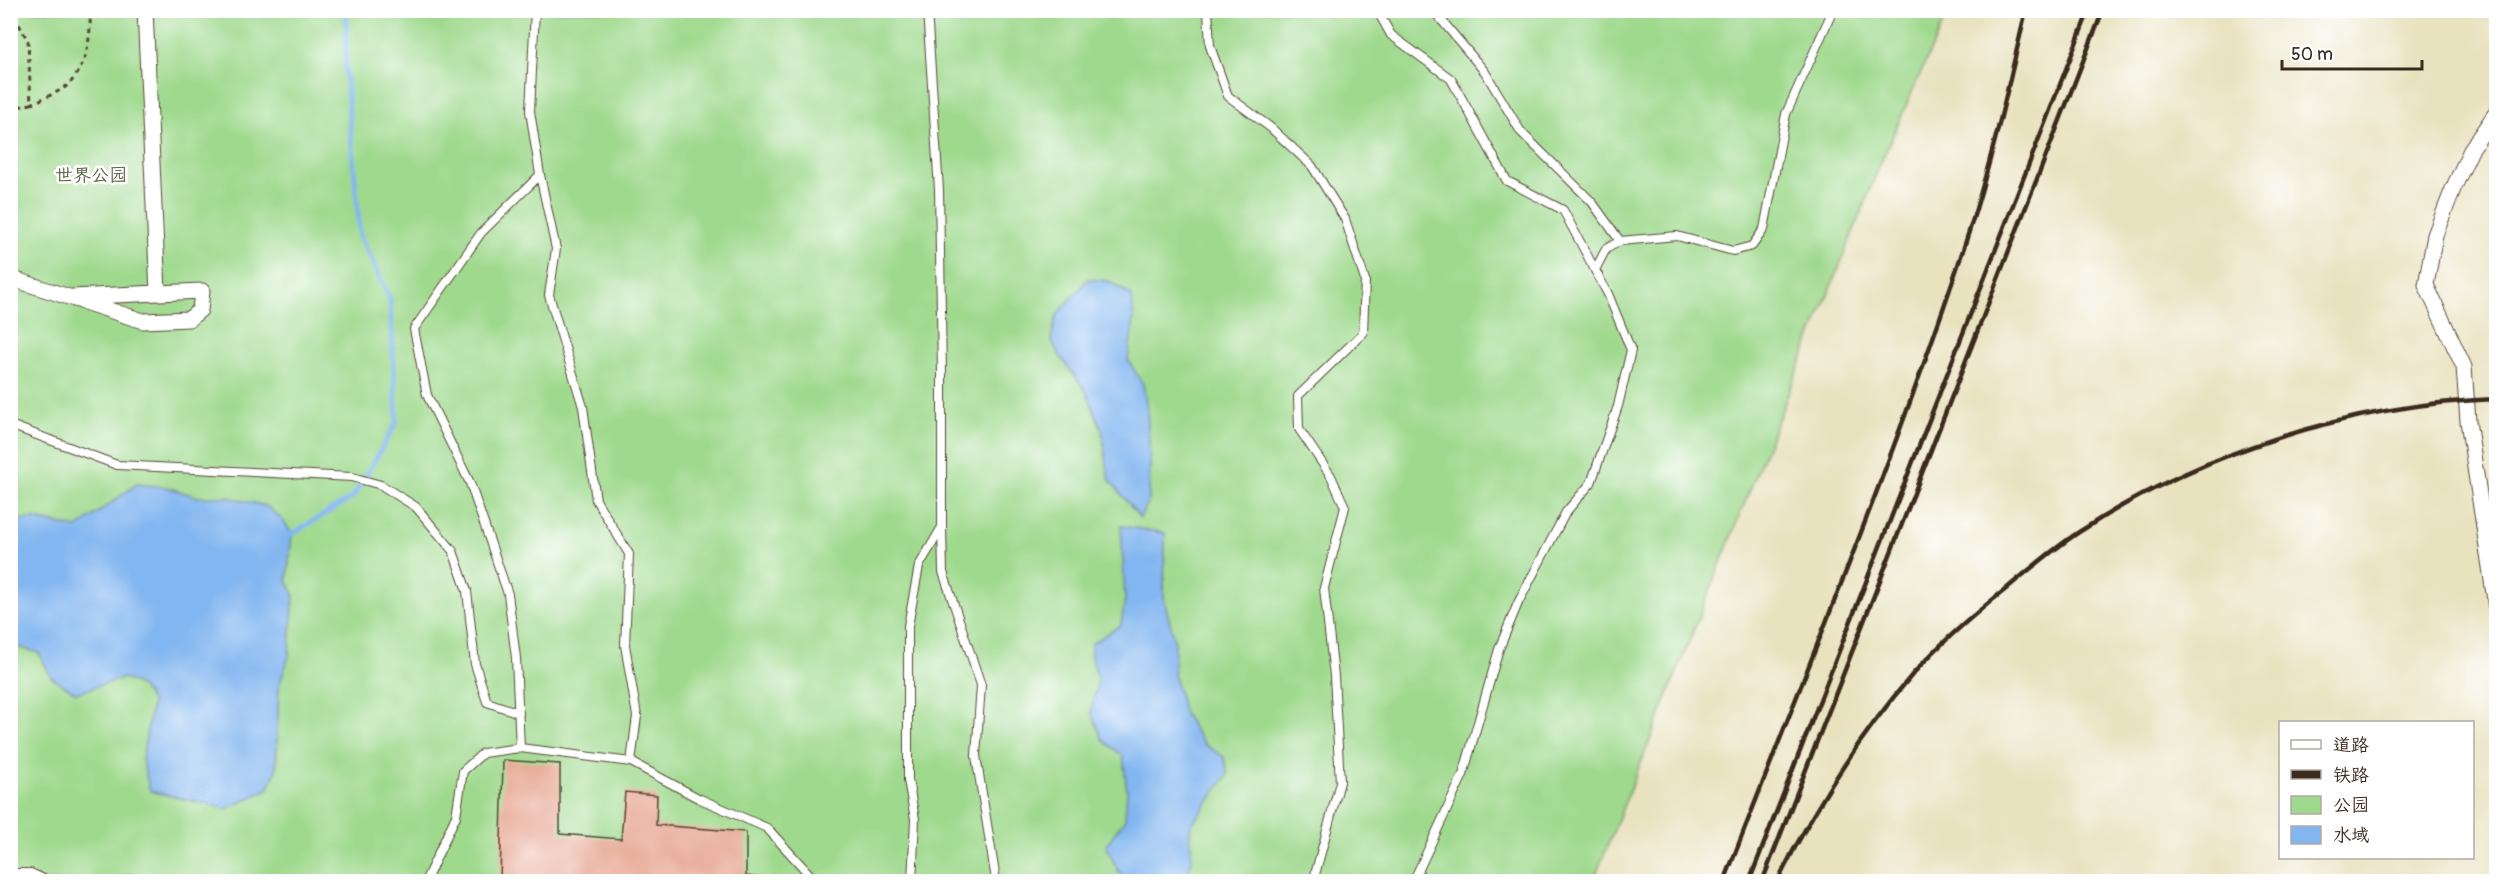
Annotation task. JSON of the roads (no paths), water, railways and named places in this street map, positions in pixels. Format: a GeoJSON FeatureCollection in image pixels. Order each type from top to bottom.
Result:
{"type":"FeatureCollection","features":[{"type":"Feature","properties":{"kind":"street"},"geometry":{"type":"LineString","coordinates":[[145,10],[158,293]]}},
{"type":"Feature","properties":{"kind":"street"},"geometry":{"type":"LineString","coordinates":[[2496,113],[2472,148],[2434,235],[2426,285],[2464,367],[2468,421],[2496,607]]}},
{"type":"Feature","properties":{"kind":"street"},"geometry":{"type":"LineString","coordinates":[[10,278],[143,321],[189,319],[200,310],[202,291],[72,297]]}},
{"type":"Feature","properties":{"kind":"lane"},"geometry":{"type":"LineString","coordinates":[[535,10],[530,111],[540,175],[556,249],[549,295],[583,407],[596,500],[628,554],[625,645],[637,716],[631,762]]}},
{"type":"Feature","properties":{"kind":"lane"},"geometry":{"type":"LineString","coordinates":[[927,10],[939,190],[943,572],[981,685],[976,756],[996,881]]}},
{"type":"Feature","properties":{"kind":"lane"},"geometry":{"type":"LineString","coordinates":[[1208,10],[1210,46],[1228,96],[1271,128],[1312,166],[1345,219],[1365,280],[1363,333],[1298,396],[1299,429],[1331,476],[1345,507],[1324,588],[1334,676],[1340,782],[1313,882]]}},
{"type":"Feature","properties":{"kind":"lane"},"geometry":{"type":"LineString","coordinates":[[1377,10],[1391,36],[1451,79],[1508,181],[1563,210],[1608,294],[1631,350],[1618,406],[1591,483],[1566,512],[1518,603],[1499,649],[1463,775],[1413,882]]}},
{"type":"Feature","properties":{"kind":"lane"},"geometry":{"type":"LineString","coordinates":[[1433,10],[1485,72],[1521,132],[1592,202],[1620,241]]}},
{"type":"Feature","properties":{"kind":"lane"},"geometry":{"type":"LineString","coordinates":[[1595,270],[1606,249],[1620,241],[1677,236],[1733,251],[1752,246],[1764,229],[1786,114],[1833,10]]}},
{"type":"Feature","properties":{"kind":"lane"},"geometry":{"type":"LineString","coordinates":[[520,748],[516,658],[508,594],[470,483],[427,395],[414,329],[481,233],[540,175]]}},
{"type":"Feature","properties":{"kind":"lane"},"geometry":{"type":"LineString","coordinates":[[10,425],[117,465],[352,477],[381,485],[416,507],[453,551],[466,591],[475,664],[487,702],[519,712]]}},
{"type":"Feature","properties":{"kind":"lane"},"geometry":{"type":"LineString","coordinates":[[912,882],[915,819],[908,780],[908,627],[919,566],[942,527]]}},
{"type":"Feature","properties":{"kind":"lane"},"geometry":{"type":"LineString","coordinates":[[425,882],[456,816],[463,771],[483,753],[520,748],[631,762],[698,798],[767,828],[810,875],[821,882]]}},
{"type":"Feature","properties":{"kind":"lane"},"geometry":{"type":"LineString","coordinates":[[10,873],[31,873],[50,882]]}},
{"type":"Feature","properties":{"kind":"lane"},"geometry":{"type":"LineString","coordinates":[[123,882],[132,879],[163,882]]}},
{"type":"Feature","properties":{"kind":"lane"},"geometry":{"type":"LineString","coordinates":[[229,882],[253,882]]}},
{"type":"Feature","properties":{"kind":"water"},"geometry":{"type":"Polygon","coordinates":[[[1088,279],[1109,281],[1132,296],[1134,318],[1128,360],[1143,384],[1147,407],[1150,463],[1149,500],[1140,518],[1109,479],[1102,430],[1086,391],[1060,356],[1051,339],[1057,315],[1088,279]]]}},
{"type":"Feature","properties":{"kind":"water"},"geometry":{"type":"Polygon","coordinates":[[[137,484],[166,487],[198,497],[228,497],[266,506],[283,520],[292,534],[287,581],[294,594],[289,656],[279,686],[276,771],[268,789],[227,809],[150,791],[142,759],[152,703],[142,687],[124,678],[76,693],[51,677],[39,653],[11,645],[11,511],[14,520],[35,519],[77,528],[137,484]]]}},
{"type":"Feature","properties":{"kind":"water"},"geometry":{"type":"Polygon","coordinates":[[[1121,526],[1165,533],[1164,599],[1175,643],[1174,674],[1184,714],[1204,744],[1224,757],[1228,774],[1190,827],[1192,861],[1185,881],[1129,881],[1118,871],[1106,845],[1125,819],[1127,791],[1123,756],[1103,740],[1091,712],[1098,679],[1091,657],[1091,644],[1121,625],[1125,599],[1121,526]]]}},
{"type":"Feature","properties":{"kind":"waterway"},"geometry":{"type":"LineString","coordinates":[[292,534],[353,497],[397,422],[390,299],[360,236],[345,68],[347,10]]}},
{"type":"Feature","properties":{"kind":"railway"},"geometry":{"type":"LineString","coordinates":[[1724,882],[1849,564],[1938,325],[1983,186],[2026,10]]}},
{"type":"Feature","properties":{"kind":"railway"},"geometry":{"type":"LineString","coordinates":[[1749,882],[2089,10]]}},
{"type":"Feature","properties":{"kind":"railway"},"geometry":{"type":"LineString","coordinates":[[1762,882],[2103,10]]}},
{"type":"Feature","properties":{"kind":"railway"},"geometry":{"type":"LineString","coordinates":[[1777,882],[1838,774],[1873,724],[1912,675],[1969,619],[2079,532],[2125,504],[2175,479],[2278,438],[2332,422],[2387,411],[2442,403],[2496,399]]}},
{"type":"Feature","properties":{"kind":"park label","name":"世界公园"},"geometry":{"type":"Point","coordinates":[91,175]}}]}
